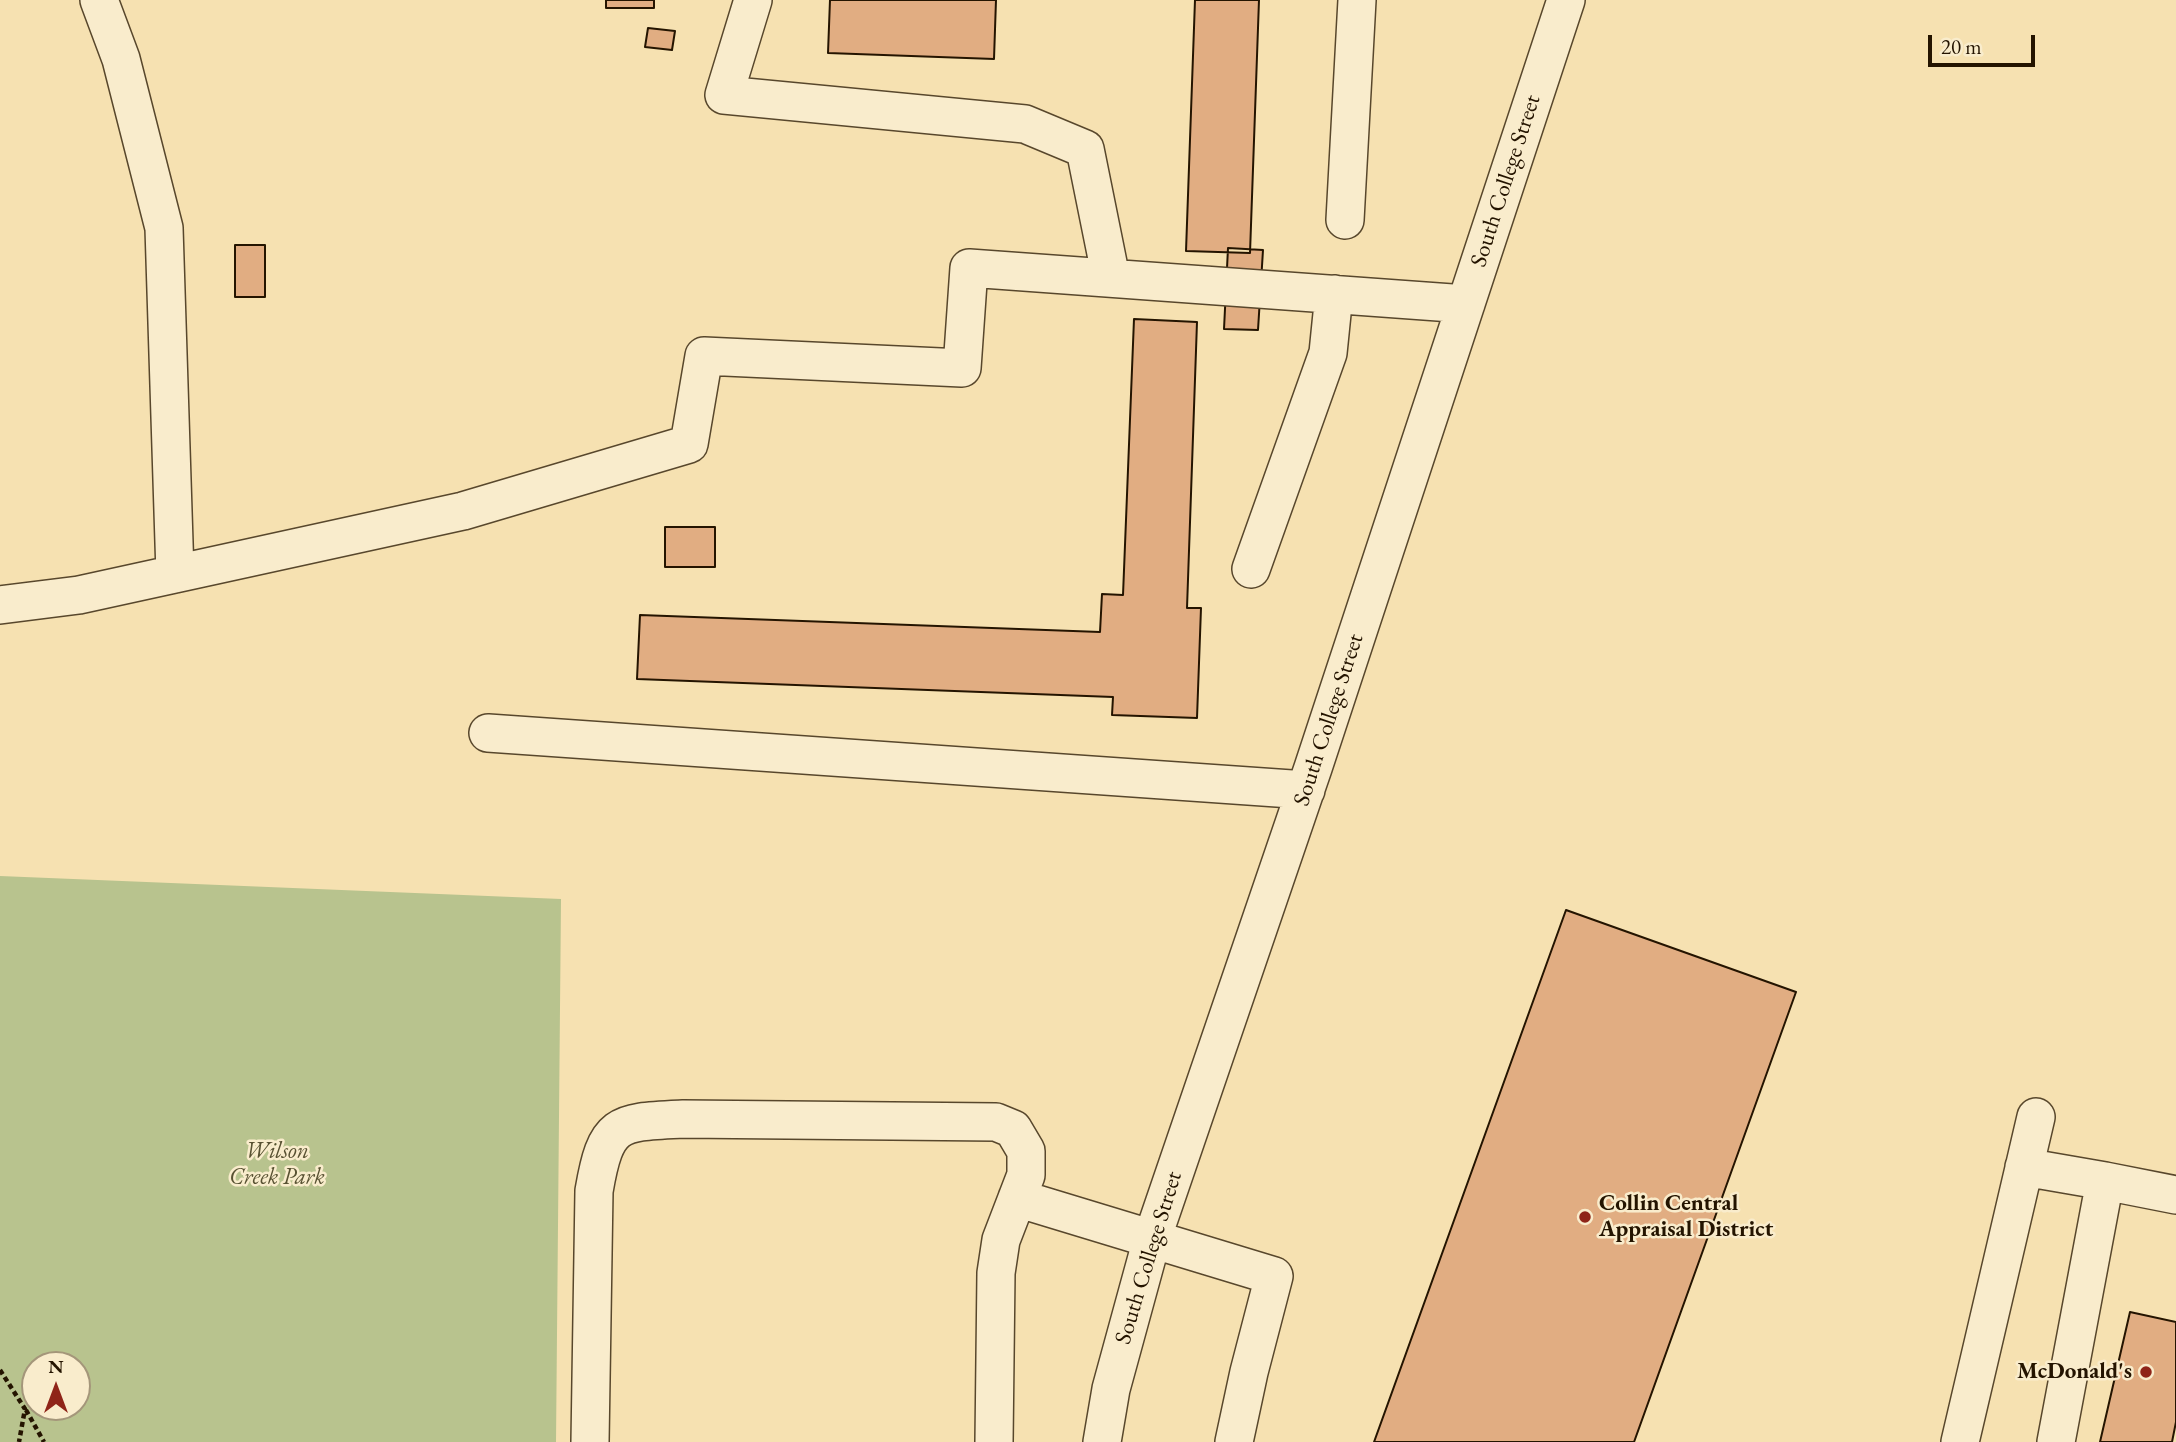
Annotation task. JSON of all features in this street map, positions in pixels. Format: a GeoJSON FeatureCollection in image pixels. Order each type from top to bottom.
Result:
{"type":"FeatureCollection","features":[{"type":"Feature","properties":{"kind":"street"},"geometry":{"type":"LineString","coordinates":[[99,0],[121,59],[164,228],[175,575]]}},
{"type":"Feature","properties":{"kind":"street"},"geometry":{"type":"LineString","coordinates":[[753,0],[724,95],[1025,124],[1085,149],[1111,278]]}},
{"type":"Feature","properties":{"kind":"street"},"geometry":{"type":"LineString","coordinates":[[1345,220],[1357,0]]}},
{"type":"Feature","properties":{"kind":"street","name":"South College Street"},"geometry":{"type":"LineString","coordinates":[[1102,1442],[1111,1389],[1152,1239],[1306,790],[1566,0]]}},
{"type":"Feature","properties":{"kind":"street"},"geometry":{"type":"LineString","coordinates":[[0,605],[79,595],[463,511],[689,444],[704,356],[962,368],[969,268],[1465,304]]}},
{"type":"Feature","properties":{"kind":"street"},"geometry":{"type":"LineString","coordinates":[[1251,569],[1328,353],[1334,294]]}},
{"type":"Feature","properties":{"kind":"street"},"geometry":{"type":"LineString","coordinates":[[488,733],[1306,790]]}},
{"type":"Feature","properties":{"kind":"street"},"geometry":{"type":"LineString","coordinates":[[1960,1442],[2036,1118]]}},
{"type":"Feature","properties":{"kind":"street"},"geometry":{"type":"LineString","coordinates":[[590,1442],[594,1191],[605,1145],[616,1130],[634,1122],[683,1119],[996,1122],[1013,1129],[1026,1151],[1026,1175],[1001,1240],[996,1273],[994,1442]]}},
{"type":"Feature","properties":{"kind":"street"},"geometry":{"type":"LineString","coordinates":[[2024,1167],[2176,1195]]}},
{"type":"Feature","properties":{"kind":"street"},"geometry":{"type":"LineString","coordinates":[[2056,1442],[2105,1181]]}},
{"type":"Feature","properties":{"kind":"street"},"geometry":{"type":"LineString","coordinates":[[1017,1198],[1274,1276],[1234,1442]]}},
{"type":"Feature","properties":{"kind":"path"},"geometry":{"type":"LineString","coordinates":[[0,1370],[21,1403]]}},
{"type":"Feature","properties":{"kind":"path"},"geometry":{"type":"LineString","coordinates":[[19,1442],[23,1421]]}},
{"type":"Feature","properties":{"kind":"path"},"geometry":{"type":"LineString","coordinates":[[32,1421],[44,1442]]}},
{"type":"Feature","properties":{"kind":"green space","name":"Wilson Creek Park"},"geometry":{"type":"Polygon","coordinates":[[[0,876],[561,899],[556,1442],[0,1442],[0,876]]]}},
{"type":"Feature","properties":{"kind":"building"},"geometry":{"type":"Polygon","coordinates":[[[606,0],[654,0],[654,8],[606,8],[606,0]]]}},
{"type":"Feature","properties":{"kind":"building"},"geometry":{"type":"Polygon","coordinates":[[[830,0],[996,0],[994,59],[828,53],[830,0]]]}},
{"type":"Feature","properties":{"kind":"building"},"geometry":{"type":"Polygon","coordinates":[[[1195,0],[1259,0],[1250,253],[1186,251],[1195,0]]]}},
{"type":"Feature","properties":{"kind":"building"},"geometry":{"type":"Polygon","coordinates":[[[648,28],[675,31],[672,50],[645,47],[648,28]]]}},
{"type":"Feature","properties":{"kind":"building"},"geometry":{"type":"Polygon","coordinates":[[[235,245],[265,245],[265,297],[235,297],[235,245]]]}},
{"type":"Feature","properties":{"kind":"building"},"geometry":{"type":"Polygon","coordinates":[[[1228,248],[1263,250],[1258,330],[1224,329],[1228,248]]]}},
{"type":"Feature","properties":{"kind":"building"},"geometry":{"type":"Polygon","coordinates":[[[1134,319],[1197,322],[1187,608],[1201,608],[1197,718],[1112,715],[1113,697],[637,679],[640,615],[1100,632],[1102,594],[1123,595],[1134,319]]]}},
{"type":"Feature","properties":{"kind":"building"},"geometry":{"type":"Polygon","coordinates":[[[665,527],[715,527],[715,567],[665,567],[665,527]]]}},
{"type":"Feature","properties":{"kind":"building","name":"Collin Central Appraisal District"},"geometry":{"type":"Polygon","coordinates":[[[1566,910],[1796,992],[1634,1442],[1374,1442],[1566,910]]]}},
{"type":"Feature","properties":{"kind":"building","name":"McDonald's"},"geometry":{"type":"Polygon","coordinates":[[[2130,1312],[2176,1322],[2176,1422],[2172,1442],[2100,1442],[2130,1312]]]}},
{"type":"Feature","properties":{"kind":"place","name":"Collin Central Appraisal District"},"geometry":{"type":"Point","coordinates":[1585,1217]}},
{"type":"Feature","properties":{"kind":"place","name":"McDonald's"},"geometry":{"type":"Point","coordinates":[2146,1372]}}]}
